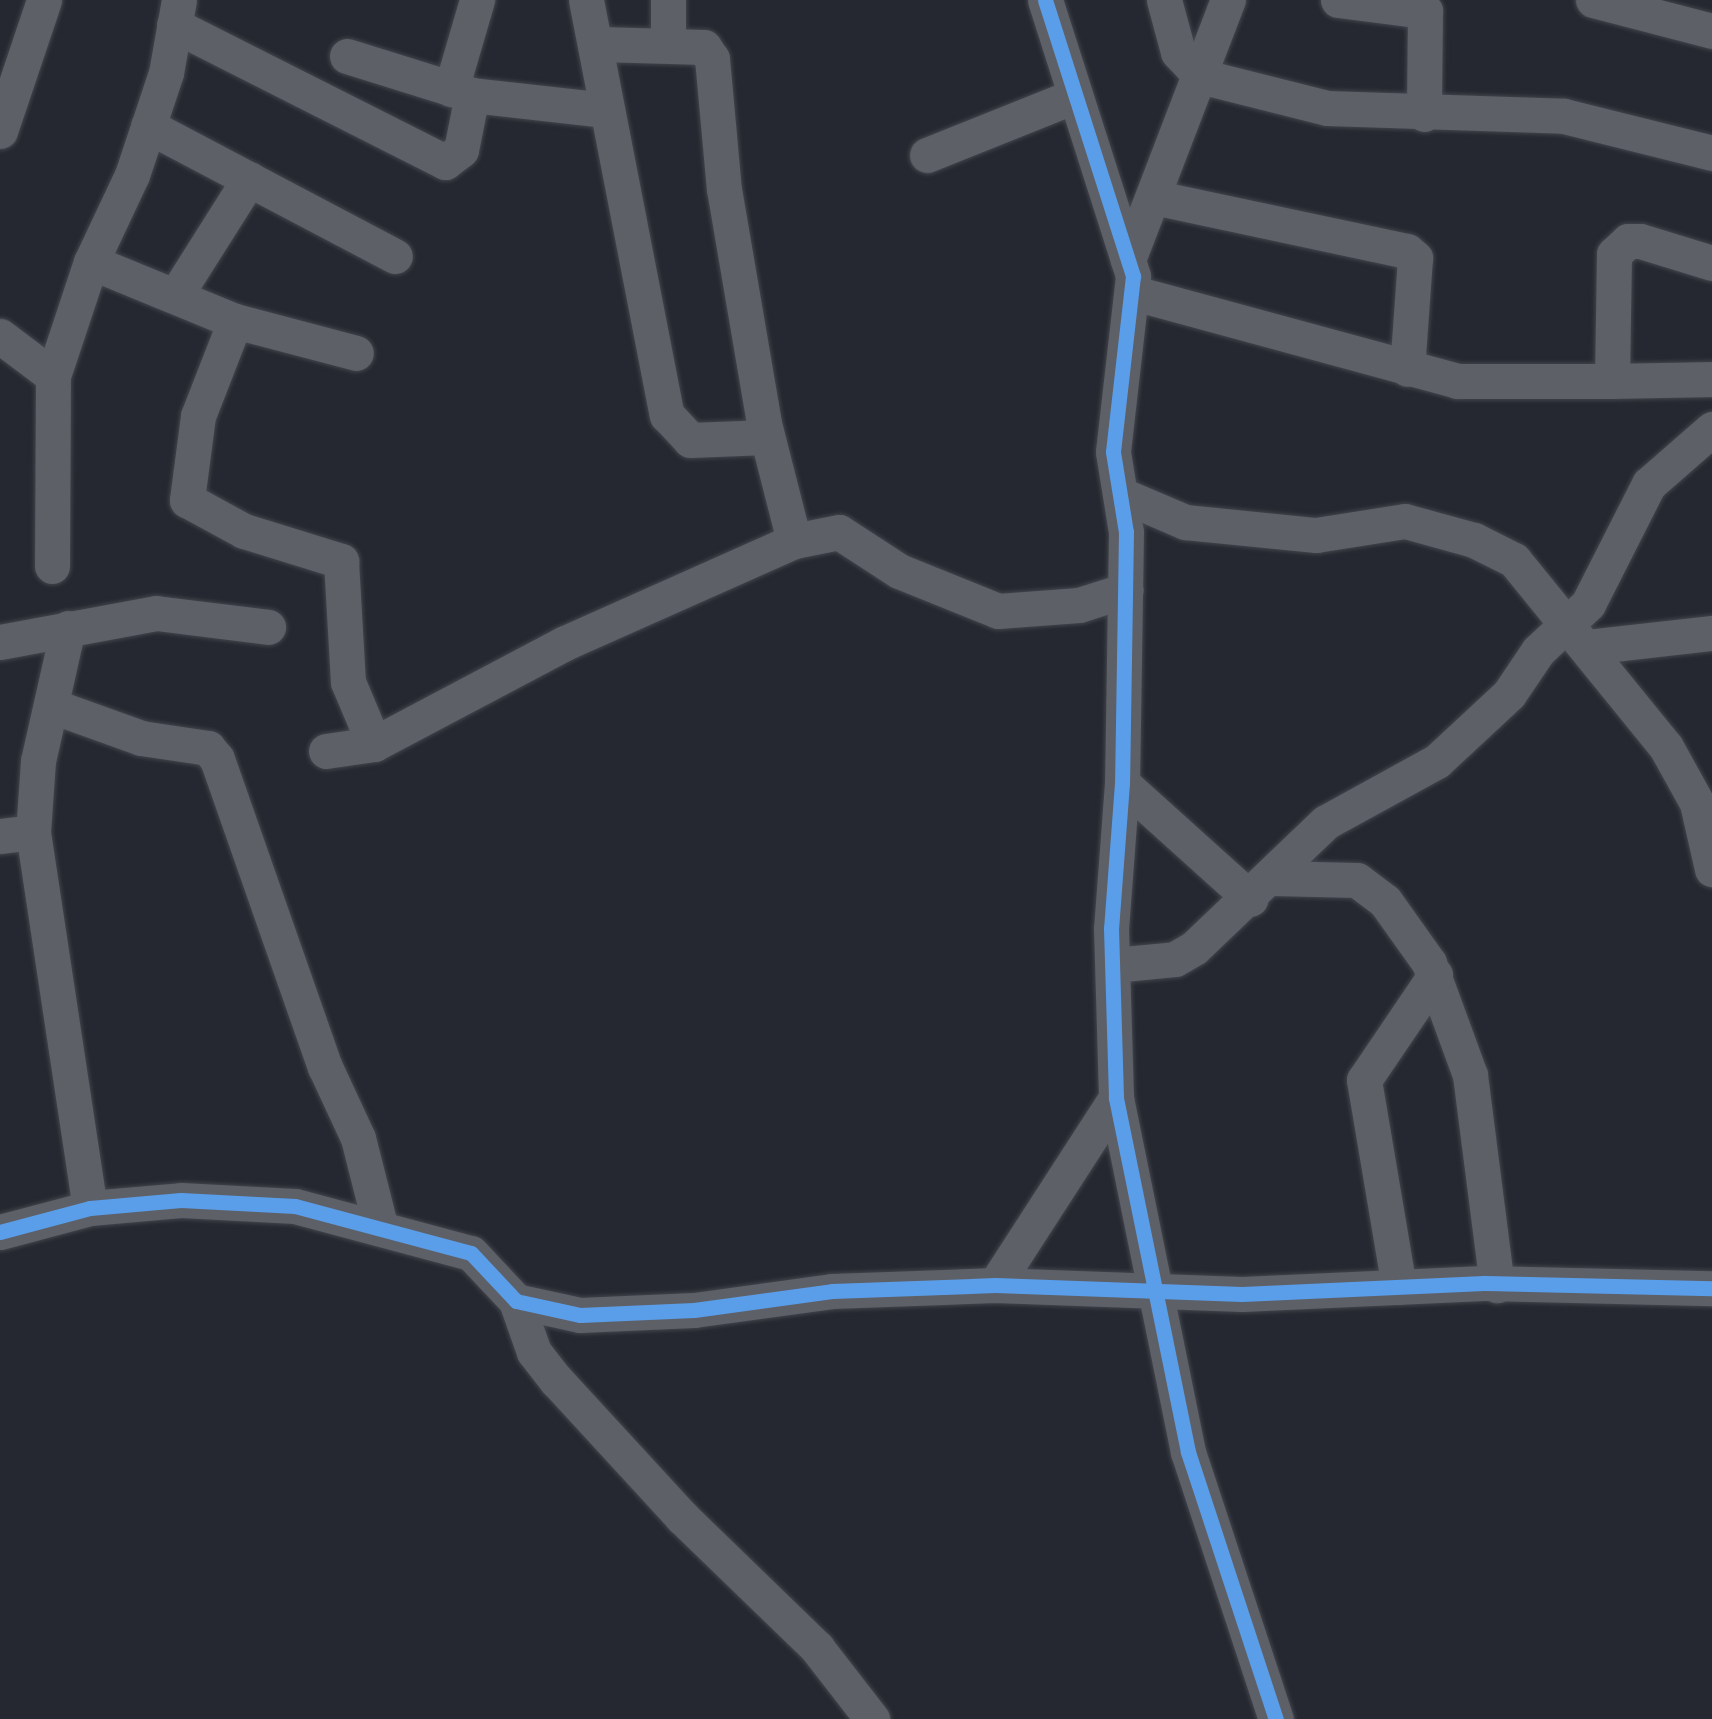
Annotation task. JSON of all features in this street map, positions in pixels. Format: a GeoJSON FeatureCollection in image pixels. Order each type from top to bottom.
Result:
{"type":"FeatureCollection","features":[{"type":"Feature","properties":{"kind":"street"},"geometry":{"type":"LineString","coordinates":[[0,131],[44,0]]}},
{"type":"Feature","properties":{"kind":"street"},"geometry":{"type":"LineString","coordinates":[[52,566],[53,376],[91,262],[148,126],[176,13],[444,162],[461,150],[461,92],[477,0]]}},
{"type":"Feature","properties":{"kind":"street"},"geometry":{"type":"LineString","coordinates":[[586,0],[600,44],[606,110],[667,415],[690,440],[767,437]]}},
{"type":"Feature","properties":{"kind":"street"},"geometry":{"type":"LineString","coordinates":[[668,0],[668,43]]}},
{"type":"Feature","properties":{"kind":"street"},"geometry":{"type":"LineString","coordinates":[[1044,0],[1131,276]]}},
{"type":"Feature","properties":{"kind":"street"},"geometry":{"type":"LineString","coordinates":[[1164,0],[1178,52],[1200,76],[1327,108],[1564,116],[1712,152]]}},
{"type":"Feature","properties":{"kind":"street"},"geometry":{"type":"LineString","coordinates":[[1228,0],[1153,197],[1131,276],[1113,452],[1122,496],[1126,590],[1113,965],[1116,1098],[1152,1293],[1207,1516],[1276,1719]]}},
{"type":"Feature","properties":{"kind":"street"},"geometry":{"type":"LineString","coordinates":[[1338,0],[1425,11],[1424,114]]}},
{"type":"Feature","properties":{"kind":"street"},"geometry":{"type":"LineString","coordinates":[[1593,0],[1692,18]]}},
{"type":"Feature","properties":{"kind":"street"},"geometry":{"type":"LineString","coordinates":[[600,44],[704,47],[712,59],[715,130],[767,437],[794,541]]}},
{"type":"Feature","properties":{"kind":"street"},"geometry":{"type":"LineString","coordinates":[[347,56],[461,92],[606,110]]}},
{"type":"Feature","properties":{"kind":"street"},"geometry":{"type":"LineString","coordinates":[[928,155],[1072,97]]}},
{"type":"Feature","properties":{"kind":"street"},"geometry":{"type":"LineString","coordinates":[[148,126],[394,256]]}},
{"type":"Feature","properties":{"kind":"street"},"geometry":{"type":"LineString","coordinates":[[178,294],[249,179]]}},
{"type":"Feature","properties":{"kind":"street"},"geometry":{"type":"LineString","coordinates":[[1153,197],[1407,251],[1415,258],[1407,369]]}},
{"type":"Feature","properties":{"kind":"street"},"geometry":{"type":"LineString","coordinates":[[1612,380],[1614,254],[1628,241],[1640,241],[1712,263]]}},
{"type":"Feature","properties":{"kind":"street"},"geometry":{"type":"LineString","coordinates":[[91,262],[178,294],[235,321],[356,352]]}},
{"type":"Feature","properties":{"kind":"street"},"geometry":{"type":"LineString","coordinates":[[1131,276],[1268,325],[1457,381],[1712,379]]}},
{"type":"Feature","properties":{"kind":"street"},"geometry":{"type":"LineString","coordinates":[[235,321],[198,416],[186,500],[244,532],[341,561],[348,682],[374,744]]}},
{"type":"Feature","properties":{"kind":"street"},"geometry":{"type":"LineString","coordinates":[[0,336],[53,376]]}},
{"type":"Feature","properties":{"kind":"street"},"geometry":{"type":"LineString","coordinates":[[1113,965],[1175,959],[1261,888],[1343,809],[1437,760],[1576,634],[1649,484],[1712,429]]}},
{"type":"Feature","properties":{"kind":"street"},"geometry":{"type":"LineString","coordinates":[[1122,496],[1185,522],[1316,536],[1405,521],[1434,526],[1514,560],[1666,746],[1704,800],[1712,869]]}},
{"type":"Feature","properties":{"kind":"street"},"geometry":{"type":"LineString","coordinates":[[326,751],[374,744],[565,643],[794,541],[840,532],[899,571],[998,610],[1079,605],[1126,590]]}},
{"type":"Feature","properties":{"kind":"street"},"geometry":{"type":"LineString","coordinates":[[0,642],[156,614],[268,626]]}},
{"type":"Feature","properties":{"kind":"street"},"geometry":{"type":"LineString","coordinates":[[68,628],[55,706],[16,834],[90,1208]]}},
{"type":"Feature","properties":{"kind":"street"},"geometry":{"type":"LineString","coordinates":[[1576,634],[1712,632]]}},
{"type":"Feature","properties":{"kind":"street"},"geometry":{"type":"LineString","coordinates":[[55,706],[141,738],[208,748],[217,758],[325,1066],[358,1138],[380,1225]]}},
{"type":"Feature","properties":{"kind":"street"},"geometry":{"type":"LineString","coordinates":[[1122,783],[1261,888],[1346,876],[1373,890],[1435,976],[1476,1108],[1497,1285]]}},
{"type":"Feature","properties":{"kind":"street"},"geometry":{"type":"LineString","coordinates":[[1399,1287],[1364,1080],[1435,976]]}},
{"type":"Feature","properties":{"kind":"street"},"geometry":{"type":"LineString","coordinates":[[995,1285],[1116,1098]]}},
{"type":"Feature","properties":{"kind":"street"},"geometry":{"type":"LineString","coordinates":[[0,1232],[90,1208],[181,1200],[295,1206],[380,1225],[471,1253],[516,1301],[534,1352],[557,1380],[682,1517],[817,1648],[872,1719]]}},
{"type":"Feature","properties":{"kind":"street"},"geometry":{"type":"LineString","coordinates":[[516,1301],[622,1316],[832,1291],[995,1285],[1152,1293],[1497,1285],[1712,1288]]}},
{"type":"Feature","properties":{"kind":"cycle path"},"geometry":{"type":"LineString","coordinates":[[1045,0],[1133,276],[1113,452],[1126,532],[1122,783],[1111,928],[1116,1098],[1188,1452],[1276,1719]]}},
{"type":"Feature","properties":{"kind":"cycle path"},"geometry":{"type":"LineString","coordinates":[[0,1232],[90,1208],[181,1200],[295,1206],[471,1253],[516,1301],[580,1315],[694,1310],[832,1291],[995,1285],[1242,1294],[1484,1283],[1712,1288]]}}]}
